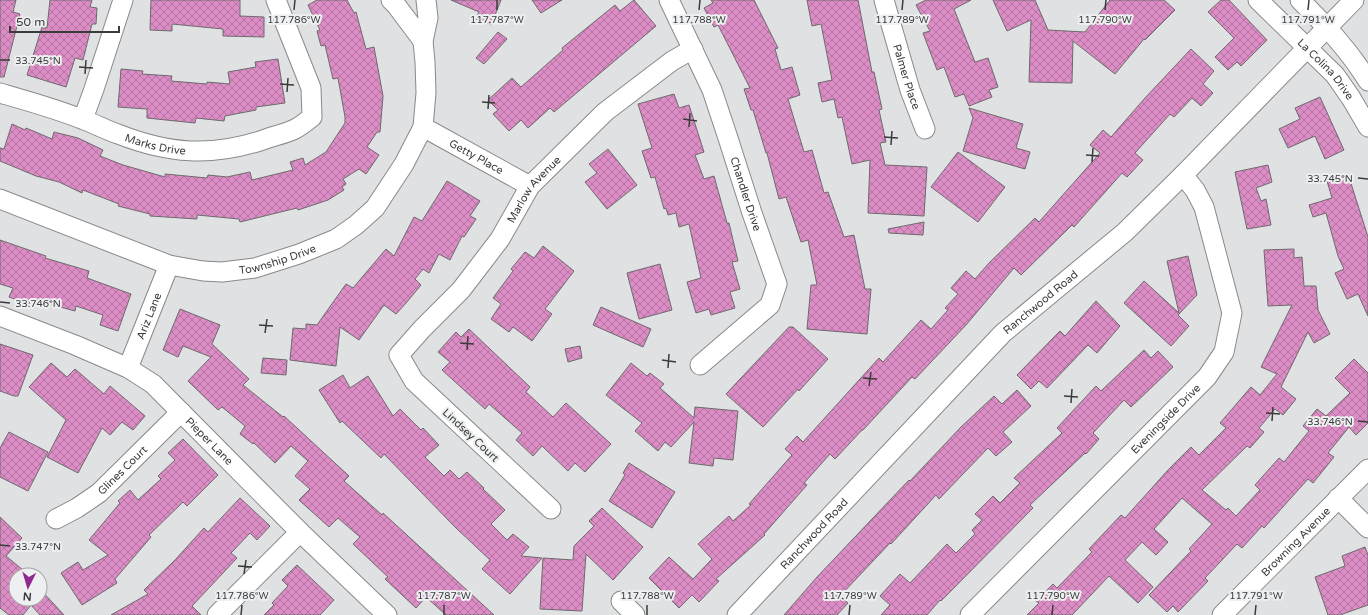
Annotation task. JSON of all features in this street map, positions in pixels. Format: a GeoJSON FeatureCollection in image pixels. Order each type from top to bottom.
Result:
{"type":"FeatureCollection","features":[{"type":"Feature","properties":{"kind":"street"},"geometry":{"type":"LineString","coordinates":[[83,119],[123,0]]}},
{"type":"Feature","properties":{"kind":"street","name":"Marks Drive"},"geometry":{"type":"LineString","coordinates":[[0,93],[30,101],[83,119],[142,142],[163,148],[190,152],[217,151],[250,144],[295,129],[312,117],[311,88],[276,0]]}},
{"type":"Feature","properties":{"kind":"street","name":"Township Drive"},"geometry":{"type":"LineString","coordinates":[[0,199],[168,264],[203,271],[222,272],[255,268],[299,254],[336,239],[356,225],[375,208],[404,164],[423,127],[426,93],[426,62],[423,41],[428,18],[426,0]]}},
{"type":"Feature","properties":{"kind":"street","name":"Chandler Drive"},"geometry":{"type":"LineString","coordinates":[[669,0],[712,90],[777,284],[770,306],[700,365]]}},
{"type":"Feature","properties":{"kind":"street","name":"Palmer Place"},"geometry":{"type":"LineString","coordinates":[[884,0],[910,90],[925,129]]}},
{"type":"Feature","properties":{"kind":"street","name":"La Colina Drive"},"geometry":{"type":"LineString","coordinates":[[1258,0],[1335,75],[1351,98],[1368,128]]}},
{"type":"Feature","properties":{"kind":"street"},"geometry":{"type":"LineString","coordinates":[[1300,0],[1327,27],[1355,60],[1368,81]]}},
{"type":"Feature","properties":{"kind":"street","name":"Ranchwood Road"},"geometry":{"type":"LineString","coordinates":[[736,615],[1003,333],[1125,232],[1354,0]]}},
{"type":"Feature","properties":{"kind":"street","name":"Township Drive"},"geometry":{"type":"LineString","coordinates":[[396,1],[423,41]]}},
{"type":"Feature","properties":{"kind":"street","name":"Marlow Avenue"},"geometry":{"type":"LineString","coordinates":[[399,355],[466,283],[500,239],[530,186],[605,112],[672,61],[693,49]]}},
{"type":"Feature","properties":{"kind":"street","name":"Getty Place"},"geometry":{"type":"LineString","coordinates":[[423,127],[530,186]]}},
{"type":"Feature","properties":{"kind":"street","name":"Eveningside Drive"},"geometry":{"type":"LineString","coordinates":[[970,615],[1207,377],[1224,352],[1232,313],[1204,208],[1195,190],[1183,174]]}},
{"type":"Feature","properties":{"kind":"street","name":"Ariz Lane"},"geometry":{"type":"LineString","coordinates":[[128,368],[168,264]]}},
{"type":"Feature","properties":{"kind":"street","name":"Pieper Lane"},"geometry":{"type":"LineString","coordinates":[[0,316],[76,345],[128,368],[153,384],[300,532],[387,615]]}},
{"type":"Feature","properties":{"kind":"street","name":"Lindsey Court"},"geometry":{"type":"LineString","coordinates":[[399,355],[414,381],[551,509]]}},
{"type":"Feature","properties":{"kind":"street","name":"Glines Court"},"geometry":{"type":"LineString","coordinates":[[56,519],[77,508],[99,493],[181,412]]}},
{"type":"Feature","properties":{"kind":"street","name":"Browning Avenue"},"geometry":{"type":"LineString","coordinates":[[1222,615],[1368,469]]}},
{"type":"Feature","properties":{"kind":"street"},"geometry":{"type":"LineString","coordinates":[[1338,498],[1368,528]]}},
{"type":"Feature","properties":{"kind":"street"},"geometry":{"type":"LineString","coordinates":[[217,615],[300,532]]}},
{"type":"Feature","properties":{"kind":"street"},"geometry":{"type":"LineString","coordinates":[[621,601],[635,615]]}},
{"type":"Feature","properties":{"kind":"building"},"geometry":{"type":"Polygon","coordinates":[[[0,0],[16,0],[13,12],[20,14],[4,77],[0,77],[0,0]]]}},
{"type":"Feature","properties":{"kind":"building"},"geometry":{"type":"Polygon","coordinates":[[[50,0],[92,0],[90,7],[97,8],[96,24],[92,24],[83,60],[75,58],[66,87],[27,75],[42,27],[47,28],[50,0]]]}},
{"type":"Feature","properties":{"kind":"building"},"geometry":{"type":"Polygon","coordinates":[[[151,0],[240,0],[240,16],[264,17],[264,37],[223,36],[223,29],[172,24],[172,31],[150,30],[151,0]]]}},
{"type":"Feature","properties":{"kind":"building"},"geometry":{"type":"Polygon","coordinates":[[[317,0],[347,0],[354,13],[356,12],[366,49],[374,47],[383,96],[380,132],[377,132],[367,147],[379,155],[366,174],[359,169],[343,179],[346,184],[342,187],[344,190],[328,200],[298,210],[297,208],[240,222],[239,219],[197,215],[197,219],[150,216],[150,214],[118,206],[119,204],[83,190],[82,193],[59,182],[36,176],[0,161],[0,148],[4,149],[12,124],[52,139],[54,132],[78,138],[103,150],[100,156],[123,165],[165,177],[165,174],[207,178],[208,175],[227,177],[250,172],[252,180],[293,170],[290,162],[303,158],[305,165],[326,152],[345,123],[338,78],[333,79],[325,45],[321,46],[317,31],[320,30],[308,5],[317,0]]]}},
{"type":"Feature","properties":{"kind":"building"},"geometry":{"type":"Polygon","coordinates":[[[451,0],[501,0],[491,25],[476,19],[479,12],[451,0]]]}},
{"type":"Feature","properties":{"kind":"building"},"geometry":{"type":"Polygon","coordinates":[[[532,0],[562,0],[541,13],[532,0]]]}},
{"type":"Feature","properties":{"kind":"building"},"geometry":{"type":"Polygon","coordinates":[[[634,0],[656,26],[554,112],[550,108],[528,128],[521,120],[509,131],[493,114],[498,110],[488,100],[512,78],[521,87],[563,50],[562,48],[615,5],[620,11],[634,0]]]}},
{"type":"Feature","properties":{"kind":"building"},"geometry":{"type":"Polygon","coordinates":[[[711,0],[754,0],[778,48],[775,49],[781,70],[792,67],[800,95],[788,99],[804,152],[812,150],[824,193],[828,192],[844,237],[854,235],[865,289],[871,289],[867,334],[807,329],[811,285],[817,285],[808,240],[801,242],[786,197],[779,199],[767,153],[753,110],[751,110],[744,89],[750,88],[718,25],[714,27],[704,8],[713,3],[711,0]]]}},
{"type":"Feature","properties":{"kind":"building"},"geometry":{"type":"Polygon","coordinates":[[[807,0],[858,0],[872,72],[874,72],[882,109],[879,110],[886,142],[880,143],[885,165],[927,167],[924,216],[868,213],[870,160],[852,164],[842,117],[838,118],[834,99],[822,102],[818,83],[832,80],[821,24],[812,26],[807,0]]]}},
{"type":"Feature","properties":{"kind":"building"},"geometry":{"type":"Polygon","coordinates":[[[926,0],[971,0],[954,9],[975,62],[988,58],[998,87],[989,90],[992,97],[969,106],[964,94],[955,97],[944,67],[937,70],[923,33],[930,31],[916,5],[926,0]]]}},
{"type":"Feature","properties":{"kind":"building"},"geometry":{"type":"Polygon","coordinates":[[[993,0],[1035,0],[1048,30],[1085,32],[1110,0],[1164,0],[1175,10],[1145,40],[1144,39],[1115,74],[1073,41],[1072,83],[1029,82],[1031,20],[1007,31],[993,0]]]}},
{"type":"Feature","properties":{"kind":"building"},"geometry":{"type":"Polygon","coordinates":[[[1221,0],[1229,0],[1267,40],[1241,66],[1237,62],[1228,70],[1215,57],[1234,38],[1208,12],[1221,0]]]}},
{"type":"Feature","properties":{"kind":"building"},"geometry":{"type":"Polygon","coordinates":[[[498,32],[507,39],[484,64],[476,58],[498,32]]]}},
{"type":"Feature","properties":{"kind":"building"},"geometry":{"type":"Polygon","coordinates":[[[1191,49],[1214,71],[1203,84],[1213,93],[1201,106],[1192,98],[1174,117],[1170,114],[1135,153],[1143,160],[1127,177],[1122,173],[1074,227],[1072,225],[1021,275],[1014,268],[966,325],[915,379],[912,377],[835,459],[830,454],[804,483],[807,485],[764,534],[765,535],[716,579],[719,581],[699,602],[692,595],[679,608],[649,578],[669,557],[693,579],[712,559],[698,544],[729,516],[733,521],[751,505],[749,504],[792,455],[785,449],[797,436],[803,442],[879,358],[883,362],[921,320],[931,329],[948,310],[945,308],[958,294],[951,288],[966,271],[975,279],[989,263],[1035,218],[1039,222],[1100,153],[1090,145],[1103,130],[1111,137],[1191,49]]]}},
{"type":"Feature","properties":{"kind":"building"},"geometry":{"type":"Polygon","coordinates":[[[278,59],[285,103],[256,107],[256,110],[225,116],[224,121],[196,118],[195,123],[147,118],[147,109],[118,107],[121,69],[143,71],[142,74],[172,76],[171,81],[230,84],[228,72],[256,67],[255,62],[278,59]]]}},
{"type":"Feature","properties":{"kind":"building"},"geometry":{"type":"Polygon","coordinates":[[[674,94],[679,108],[689,105],[704,152],[695,155],[704,179],[714,176],[727,223],[729,223],[738,261],[732,262],[740,289],[730,292],[735,308],[711,315],[709,309],[696,313],[687,282],[701,278],[689,224],[679,227],[676,213],[668,215],[666,208],[664,209],[655,177],[651,178],[642,151],[652,148],[638,104],[674,94]]]}},
{"type":"Feature","properties":{"kind":"building"},"geometry":{"type":"Polygon","coordinates":[[[1320,97],[1344,150],[1325,159],[1315,136],[1288,148],[1279,129],[1300,119],[1295,108],[1320,97]]]}},
{"type":"Feature","properties":{"kind":"building"},"geometry":{"type":"Polygon","coordinates":[[[969,108],[1023,124],[1016,148],[1030,152],[1025,169],[963,151],[973,118],[969,108]]]}},
{"type":"Feature","properties":{"kind":"building"},"geometry":{"type":"Polygon","coordinates":[[[608,149],[637,185],[607,209],[585,182],[597,173],[589,164],[608,149]]]}},
{"type":"Feature","properties":{"kind":"building"},"geometry":{"type":"Polygon","coordinates":[[[958,152],[1005,187],[978,222],[931,187],[958,152]]]}},
{"type":"Feature","properties":{"kind":"building"},"geometry":{"type":"Polygon","coordinates":[[[1268,165],[1272,182],[1256,188],[1261,201],[1266,199],[1271,225],[1247,229],[1235,172],[1268,165]]]}},
{"type":"Feature","properties":{"kind":"building"},"geometry":{"type":"Polygon","coordinates":[[[1348,174],[1368,237],[1368,316],[1358,294],[1347,299],[1335,273],[1344,269],[1338,256],[1326,213],[1313,217],[1309,205],[1332,198],[1327,181],[1348,174]]]}},
{"type":"Feature","properties":{"kind":"building"},"geometry":{"type":"Polygon","coordinates":[[[447,181],[480,201],[470,216],[476,219],[464,237],[462,236],[450,260],[439,254],[429,273],[423,269],[415,279],[421,285],[396,314],[384,305],[359,340],[340,327],[336,366],[290,360],[293,328],[306,329],[306,324],[317,325],[346,284],[353,288],[386,249],[394,256],[414,217],[422,221],[447,181]]]}},
{"type":"Feature","properties":{"kind":"building"},"geometry":{"type":"Polygon","coordinates":[[[924,222],[923,235],[889,233],[888,229],[924,222]]]}},
{"type":"Feature","properties":{"kind":"building"},"geometry":{"type":"Polygon","coordinates":[[[0,240],[46,256],[45,258],[89,271],[87,278],[131,294],[118,331],[100,325],[103,315],[76,306],[75,311],[31,299],[29,304],[9,297],[13,288],[0,284],[0,240]]]}},
{"type":"Feature","properties":{"kind":"building"},"geometry":{"type":"Polygon","coordinates":[[[543,246],[574,271],[545,309],[552,314],[532,341],[513,327],[509,332],[491,319],[501,304],[493,298],[513,271],[511,269],[525,252],[534,258],[543,246]]]}},
{"type":"Feature","properties":{"kind":"building"},"geometry":{"type":"Polygon","coordinates":[[[1294,249],[1294,258],[1302,257],[1304,286],[1316,286],[1318,310],[1330,334],[1314,343],[1308,332],[1281,387],[1296,399],[1283,415],[1275,409],[1259,428],[1264,432],[1250,448],[1247,446],[1202,490],[1226,510],[1228,508],[1236,516],[1260,490],[1255,485],[1279,458],[1284,462],[1309,431],[1303,426],[1317,409],[1326,416],[1350,393],[1335,378],[1354,359],[1368,373],[1368,423],[1356,435],[1349,427],[1328,453],[1334,457],[1313,483],[1308,479],[1264,528],[1262,526],[1242,548],[1237,544],[1205,578],[1208,581],[1178,612],[1173,606],[1167,612],[1149,595],[1191,551],[1189,549],[1212,524],[1182,498],[1154,529],[1168,542],[1156,555],[1142,542],[1125,560],[1153,587],[1138,603],[1109,576],[1072,615],[1027,615],[1039,603],[1036,601],[1053,584],[1057,588],[1092,552],[1089,549],[1121,515],[1125,518],[1191,447],[1199,455],[1226,428],[1220,423],[1251,387],[1260,395],[1277,374],[1261,367],[1292,305],[1268,306],[1264,250],[1294,249]]]}},
{"type":"Feature","properties":{"kind":"building"},"geometry":{"type":"Polygon","coordinates":[[[1188,256],[1197,295],[1178,315],[1189,326],[1171,346],[1124,303],[1144,281],[1179,313],[1167,261],[1188,256]]]}},
{"type":"Feature","properties":{"kind":"building"},"geometry":{"type":"Polygon","coordinates":[[[660,264],[672,310],[639,319],[627,273],[660,264]]]}},
{"type":"Feature","properties":{"kind":"building"},"geometry":{"type":"Polygon","coordinates":[[[1096,301],[1120,326],[1097,353],[1088,345],[1047,388],[1039,381],[1031,389],[1017,375],[1060,331],[1065,336],[1096,301]]]}},
{"type":"Feature","properties":{"kind":"building"},"geometry":{"type":"Polygon","coordinates":[[[601,307],[651,329],[643,347],[593,325],[601,307]]]}},
{"type":"Feature","properties":{"kind":"building"},"geometry":{"type":"Polygon","coordinates":[[[180,309],[220,325],[212,344],[249,379],[243,385],[283,417],[284,416],[349,476],[344,481],[382,515],[383,513],[494,615],[446,615],[426,597],[416,608],[385,579],[388,577],[353,544],[360,537],[338,518],[329,527],[299,500],[310,489],[295,476],[308,461],[291,446],[275,463],[254,443],[253,444],[240,434],[245,426],[222,407],[218,410],[188,381],[211,357],[183,346],[178,357],[163,350],[180,309]]]}},
{"type":"Feature","properties":{"kind":"building"},"geometry":{"type":"Polygon","coordinates":[[[789,327],[793,327],[828,359],[763,427],[726,394],[789,327]]]}},
{"type":"Feature","properties":{"kind":"building"},"geometry":{"type":"Polygon","coordinates":[[[469,329],[530,387],[526,392],[553,417],[566,403],[611,444],[585,472],[575,463],[568,471],[542,446],[533,456],[516,440],[522,433],[489,404],[485,409],[442,370],[450,362],[438,352],[456,332],[461,337],[469,329]]]}},
{"type":"Feature","properties":{"kind":"building"},"geometry":{"type":"Polygon","coordinates":[[[0,344],[33,355],[18,396],[0,391],[0,344]]]}},
{"type":"Feature","properties":{"kind":"building"},"geometry":{"type":"Polygon","coordinates":[[[580,346],[582,358],[568,362],[565,349],[580,346]]]}},
{"type":"Feature","properties":{"kind":"building"},"geometry":{"type":"Polygon","coordinates":[[[1144,350],[1151,358],[1158,351],[1173,367],[1131,407],[1124,400],[1093,433],[1099,439],[1086,454],[1085,453],[1030,505],[1033,508],[941,601],[940,600],[927,615],[881,615],[890,605],[880,596],[900,574],[910,583],[947,544],[956,553],[975,534],[972,530],[982,520],[975,514],[993,496],[1000,503],[1020,483],[1014,478],[1062,433],[1057,428],[1096,386],[1101,391],[1144,350]]]}},
{"type":"Feature","properties":{"kind":"building"},"geometry":{"type":"Polygon","coordinates":[[[263,358],[287,360],[286,375],[261,373],[263,358]]]}},
{"type":"Feature","properties":{"kind":"building"},"geometry":{"type":"Polygon","coordinates":[[[51,363],[67,377],[75,369],[104,394],[110,386],[145,416],[133,430],[122,422],[110,435],[102,428],[78,473],[47,457],[66,420],[29,387],[51,363]]]}},
{"type":"Feature","properties":{"kind":"building"},"geometry":{"type":"Polygon","coordinates":[[[631,363],[647,376],[650,373],[664,384],[660,388],[694,418],[695,407],[738,411],[733,460],[714,458],[713,466],[689,463],[694,422],[671,447],[665,442],[658,451],[635,431],[642,423],[606,395],[631,363]]]}},
{"type":"Feature","properties":{"kind":"building"},"geometry":{"type":"Polygon","coordinates":[[[343,375],[350,388],[368,376],[393,416],[400,409],[421,430],[423,428],[439,445],[425,457],[444,476],[450,470],[459,479],[467,472],[505,510],[491,524],[507,540],[513,534],[529,547],[521,556],[542,558],[510,594],[482,569],[490,560],[455,527],[384,454],[381,458],[342,421],[340,423],[319,390],[343,375]]]}},
{"type":"Feature","properties":{"kind":"building"},"geometry":{"type":"Polygon","coordinates":[[[1017,390],[1031,406],[1003,432],[1012,442],[996,456],[988,448],[939,499],[936,495],[840,596],[848,603],[837,615],[784,615],[817,577],[961,427],[994,396],[1002,404],[1017,390]]]}},
{"type":"Feature","properties":{"kind":"building"},"geometry":{"type":"Polygon","coordinates":[[[9,432],[48,452],[28,491],[0,477],[0,448],[9,432]]]}},
{"type":"Feature","properties":{"kind":"building"},"geometry":{"type":"Polygon","coordinates":[[[183,439],[218,475],[187,506],[183,502],[149,535],[151,537],[115,579],[117,583],[82,605],[61,573],[78,562],[83,570],[108,555],[89,540],[120,503],[118,501],[130,490],[138,500],[161,479],[158,476],[175,460],[168,453],[183,439]]]}},
{"type":"Feature","properties":{"kind":"building"},"geometry":{"type":"Polygon","coordinates":[[[629,463],[675,492],[652,528],[609,501],[625,475],[623,473],[629,463]]]}},
{"type":"Feature","properties":{"kind":"building"},"geometry":{"type":"Polygon","coordinates":[[[240,498],[270,526],[257,540],[250,533],[231,553],[237,558],[192,606],[201,615],[111,615],[148,594],[144,590],[175,560],[204,528],[208,532],[240,498]]]}},
{"type":"Feature","properties":{"kind":"building"},"geometry":{"type":"Polygon","coordinates":[[[602,508],[643,547],[613,580],[586,554],[582,611],[540,609],[543,558],[573,560],[574,546],[594,526],[589,521],[602,508]]]}},
{"type":"Feature","properties":{"kind":"building"},"geometry":{"type":"Polygon","coordinates":[[[0,517],[22,538],[6,556],[19,567],[8,567],[8,607],[29,607],[23,615],[9,615],[0,608],[0,517]]]}},
{"type":"Feature","properties":{"kind":"building"},"geometry":{"type":"Polygon","coordinates":[[[1365,547],[1368,555],[1368,605],[1340,615],[1328,615],[1315,577],[1345,566],[1342,556],[1365,547]]]}},
{"type":"Feature","properties":{"kind":"building"},"geometry":{"type":"Polygon","coordinates":[[[297,565],[334,600],[320,615],[264,615],[274,605],[272,603],[288,586],[282,580],[297,565]]]}},
{"type":"Feature","properties":{"kind":"building"},"geometry":{"type":"Polygon","coordinates":[[[48,598],[64,615],[40,615],[33,607],[48,607],[48,598]]]}}]}
